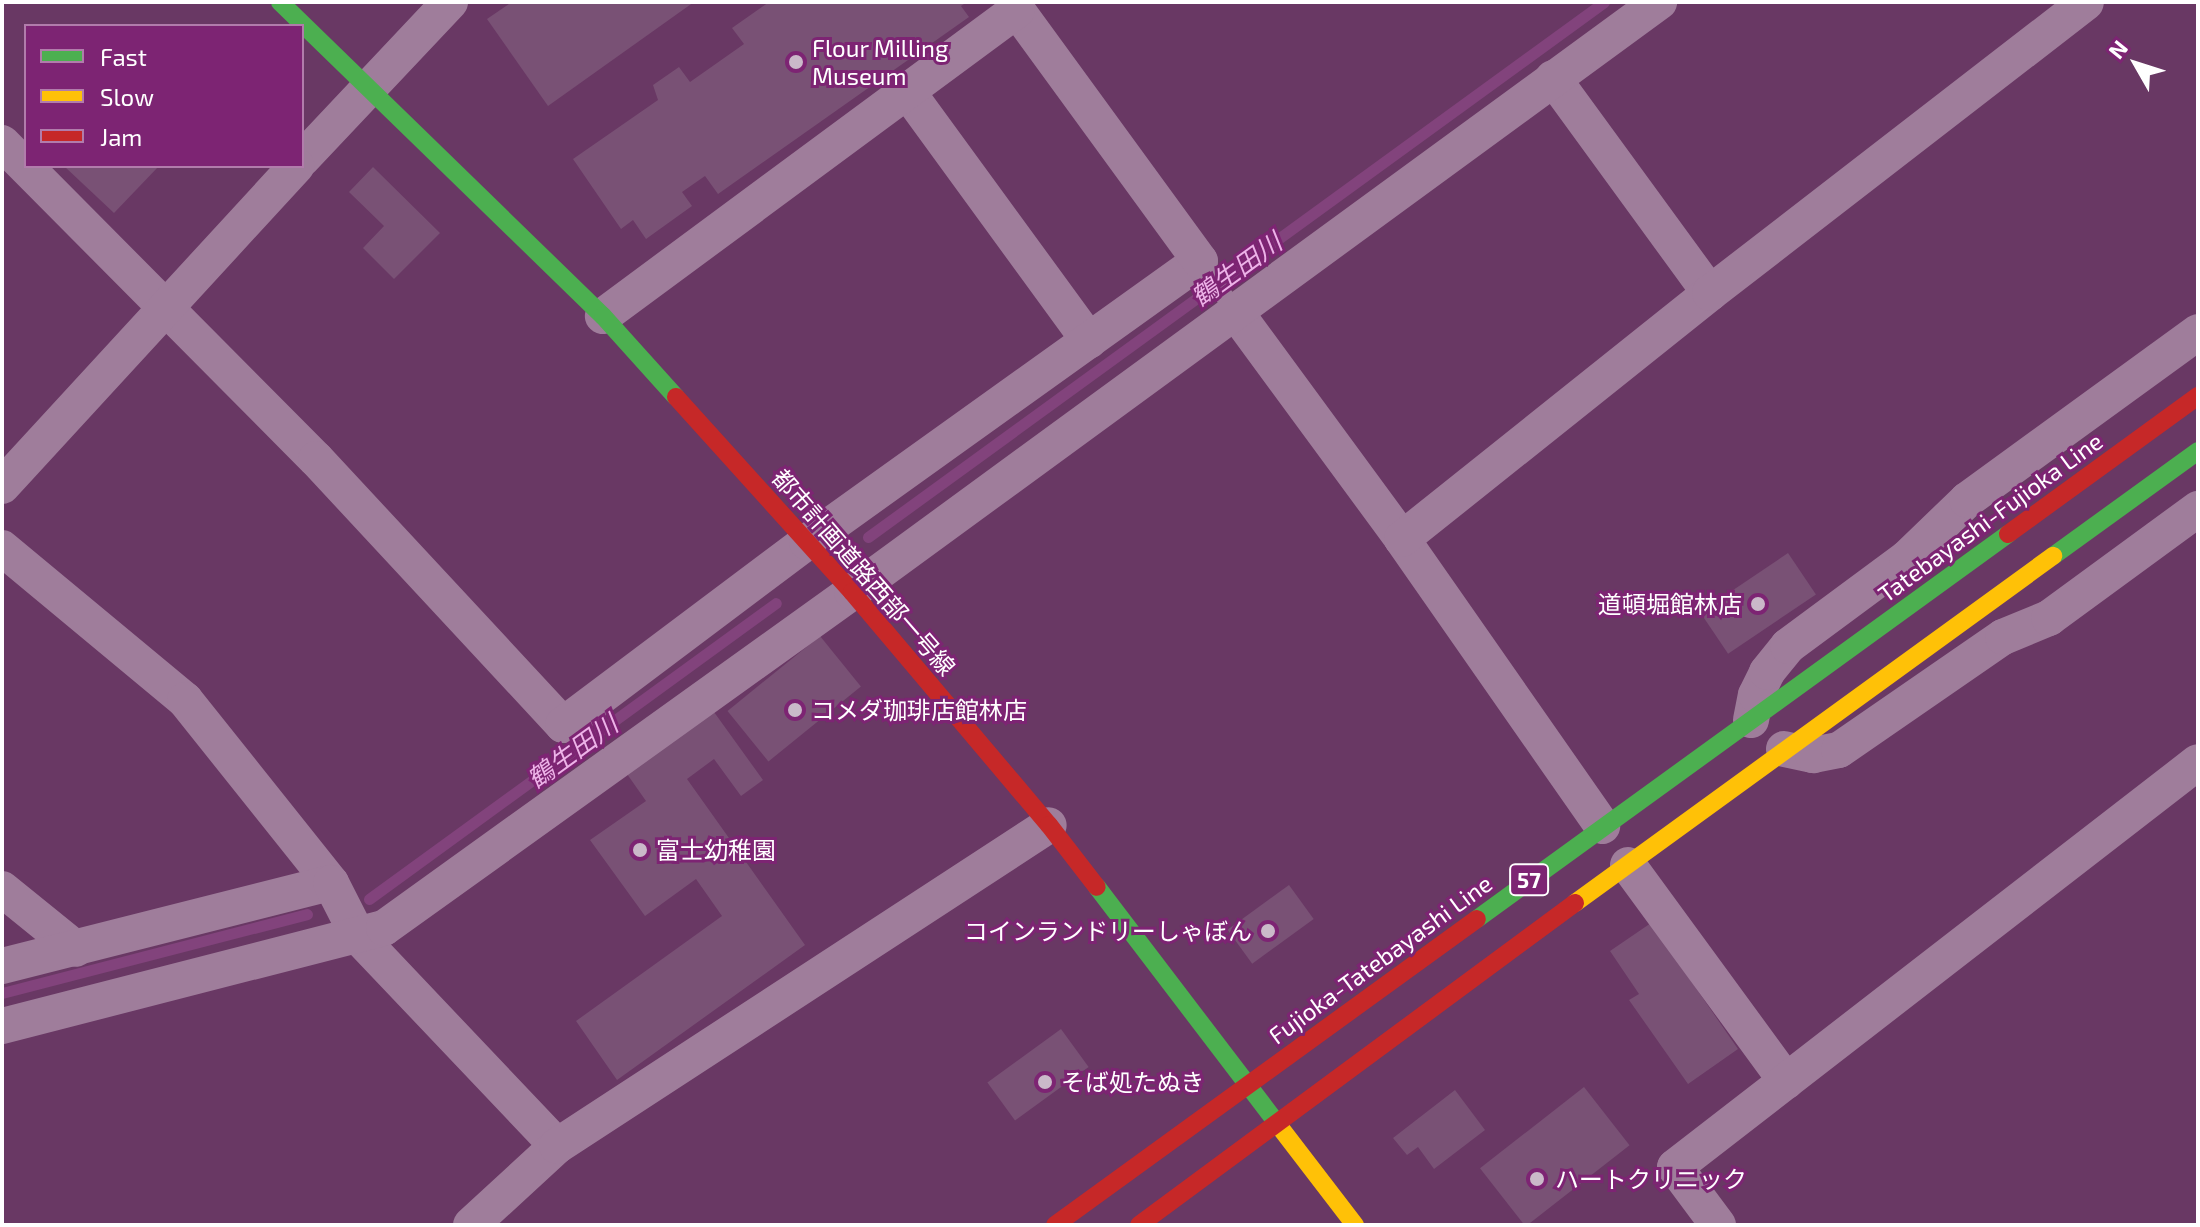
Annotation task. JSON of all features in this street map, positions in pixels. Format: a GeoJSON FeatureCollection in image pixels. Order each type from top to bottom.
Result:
{"type":"FeatureCollection","features":[{"type":"Feature","properties":{"kind":"main road","name":"都市計画道路西部一号線"},"geometry":{"type":"LineString","coordinates":[[280,2],[303,24]]}},
{"type":"Feature","properties":{"kind":"main road","name":"都市計画道路西部一号線"},"geometry":{"type":"LineString","coordinates":[[304,25],[603,316],[852,592],[1049,825],[1355,1225]]}},
{"type":"Feature","properties":{"kind":"main road","name":"Tatebayashi-Fujioka Line"},"geometry":{"type":"LineString","coordinates":[[1751,720],[2198,396]]}},
{"type":"Feature","properties":{"kind":"main road","name":"57"},"geometry":{"type":"LineString","coordinates":[[1139,1225],[1784,749],[2198,451]]}},
{"type":"Feature","properties":{"kind":"main road","name":"Fujioka-Tatebayashi Line"},"geometry":{"type":"LineString","coordinates":[[1055,1225],[1751,720]]}},
{"type":"Feature","properties":{"kind":"street"},"geometry":{"type":"LineString","coordinates":[[304,157],[450,2]]}},
{"type":"Feature","properties":{"kind":"street"},"geometry":{"type":"LineString","coordinates":[[2,1026],[384,928],[852,592],[1230,304],[1659,2]]}},
{"type":"Feature","properties":{"kind":"street"},"geometry":{"type":"LineString","coordinates":[[1402,539],[1710,293],[2086,2]]}},
{"type":"Feature","properties":{"kind":"street"},"geometry":{"type":"LineString","coordinates":[[27,168],[316,459],[563,725],[807,542],[1089,341],[1205,268],[1017,10],[603,316]]}},
{"type":"Feature","properties":{"kind":"street"},"geometry":{"type":"LineString","coordinates":[[1553,78],[1710,293]]}},
{"type":"Feature","properties":{"kind":"street"},"geometry":{"type":"LineString","coordinates":[[907,91],[1089,341]]}},
{"type":"Feature","properties":{"kind":"street"},"geometry":{"type":"LineString","coordinates":[[2,143],[24,165]]}},
{"type":"Feature","properties":{"kind":"street"},"geometry":{"type":"LineString","coordinates":[[2,486],[294,168]]}},
{"type":"Feature","properties":{"kind":"street"},"geometry":{"type":"LineString","coordinates":[[1230,304],[1402,539],[1602,826]]}},
{"type":"Feature","properties":{"kind":"street"},"geometry":{"type":"LineString","coordinates":[[1751,720],[1756,695],[1767,672],[1788,646],[1907,558],[1967,500],[2198,332]]}},
{"type":"Feature","properties":{"kind":"street"},"geometry":{"type":"LineString","coordinates":[[1784,749],[1813,755],[1839,750],[2003,637],[2049,618],[2198,509]]}},
{"type":"Feature","properties":{"kind":"street"},"geometry":{"type":"LineString","coordinates":[[2,548],[185,700],[331,883],[358,936],[557,1146]]}},
{"type":"Feature","properties":{"kind":"street"},"geometry":{"type":"LineString","coordinates":[[1718,1225],[1675,1167],[2198,762]]}},
{"type":"Feature","properties":{"kind":"street"},"geometry":{"type":"LineString","coordinates":[[471,1225],[557,1146],[1049,825]]}},
{"type":"Feature","properties":{"kind":"street"},"geometry":{"type":"LineString","coordinates":[[1628,865],[1786,1081]]}},
{"type":"Feature","properties":{"kind":"street"},"geometry":{"type":"LineString","coordinates":[[2,966],[331,883]]}},
{"type":"Feature","properties":{"kind":"street"},"geometry":{"type":"LineString","coordinates":[[2,889],[76,949]]}},
{"type":"Feature","properties":{"kind":"lane"},"geometry":{"type":"LineString","coordinates":[[1205,268],[1230,304]]}},
{"type":"Feature","properties":{"kind":"building"},"geometry":{"type":"Polygon","coordinates":[[[512,2],[694,2],[548,106],[487,19],[512,2]]]}},
{"type":"Feature","properties":{"kind":"building"},"geometry":{"type":"Polygon","coordinates":[[[769,2],[967,2],[961,6],[969,17],[718,194],[705,176],[682,192],[692,206],[646,239],[633,220],[621,229],[573,159],[658,100],[653,85],[679,67],[690,82],[744,44],[732,28],[769,2]]]}},
{"type":"Feature","properties":{"kind":"building"},"geometry":{"type":"Polygon","coordinates":[[[373,167],[440,233],[394,279],[363,248],[384,226],[349,192],[373,167]]]}},
{"type":"Feature","properties":{"kind":"building"},"geometry":{"type":"Polygon","coordinates":[[[66,168],[157,168],[114,213],[66,168]]]}},
{"type":"Feature","properties":{"kind":"building","name":"道頓堀館林店"},"geometry":{"type":"Polygon","coordinates":[[[1788,553],[1816,594],[1728,654],[1700,612],[1788,553]]]}},
{"type":"Feature","properties":{"kind":"building"},"geometry":{"type":"Polygon","coordinates":[[[820,636],[861,687],[768,761],[728,711],[820,636]]]}},
{"type":"Feature","properties":{"kind":"building"},"geometry":{"type":"Polygon","coordinates":[[[714,712],[763,780],[741,796],[714,759],[687,779],[805,945],[617,1080],[576,1021],[722,916],[696,879],[645,916],[590,840],[646,801],[627,774],[714,712]]]}},
{"type":"Feature","properties":{"kind":"building"},"geometry":{"type":"Polygon","coordinates":[[[1289,885],[1314,919],[1252,964],[1228,930],[1289,885]]]}},
{"type":"Feature","properties":{"kind":"building"},"geometry":{"type":"Polygon","coordinates":[[[1651,923],[1738,1049],[1688,1084],[1629,1000],[1639,994],[1610,951],[1651,923]]]}},
{"type":"Feature","properties":{"kind":"building"},"geometry":{"type":"Polygon","coordinates":[[[1061,1029],[1089,1067],[1015,1121],[987,1082],[1061,1029]]]}},
{"type":"Feature","properties":{"kind":"building"},"geometry":{"type":"Polygon","coordinates":[[[1584,1087],[1630,1145],[1528,1225],[1524,1225],[1480,1168],[1584,1087]]]}},
{"type":"Feature","properties":{"kind":"building"},"geometry":{"type":"Polygon","coordinates":[[[1455,1090],[1485,1130],[1434,1169],[1418,1147],[1407,1155],[1393,1138],[1455,1090]]]}},
{"type":"Feature","properties":{"kind":"waterway","name":"鶴生田川"},"geometry":{"type":"LineString","coordinates":[[868,537],[1604,2]]}},
{"type":"Feature","properties":{"kind":"waterway","name":"鶴生田川"},"geometry":{"type":"LineString","coordinates":[[369,899],[776,603]]}},
{"type":"Feature","properties":{"kind":"waterway","name":"鶴生田川"},"geometry":{"type":"LineString","coordinates":[[2,993],[307,914]]}},
{"type":"Feature","properties":{"kind":"traffic: fast"},"geometry":{"type":"LineString","coordinates":[[280,2],[303,24]]}},
{"type":"Feature","properties":{"kind":"traffic: fast"},"geometry":{"type":"LineString","coordinates":[[304,25],[603,316],[676,397]]}},
{"type":"Feature","properties":{"kind":"traffic: fast"},"geometry":{"type":"LineString","coordinates":[[2053,556],[2198,451]]}},
{"type":"Feature","properties":{"kind":"traffic: fast"},"geometry":{"type":"LineString","coordinates":[[1477,919],[2008,534]]}},
{"type":"Feature","properties":{"kind":"traffic: fast"},"geometry":{"type":"LineString","coordinates":[[1097,887],[1279,1126]]}},
{"type":"Feature","properties":{"kind":"traffic: slow"},"geometry":{"type":"LineString","coordinates":[[1575,903],[2053,556]]}},
{"type":"Feature","properties":{"kind":"traffic: slow"},"geometry":{"type":"LineString","coordinates":[[1279,1126],[1355,1225]]}},
{"type":"Feature","properties":{"kind":"traffic: jam"},"geometry":{"type":"LineString","coordinates":[[2008,534],[2198,396]]}},
{"type":"Feature","properties":{"kind":"traffic: jam"},"geometry":{"type":"LineString","coordinates":[[676,397],[852,592],[1049,825],[1097,887]]}},
{"type":"Feature","properties":{"kind":"traffic: jam"},"geometry":{"type":"LineString","coordinates":[[1139,1225],[1575,903]]}},
{"type":"Feature","properties":{"kind":"traffic: jam"},"geometry":{"type":"LineString","coordinates":[[1055,1225],[1477,919]]}},
{"type":"Feature","properties":{"kind":"place","name":"Flour Milling Museum"},"geometry":{"type":"Point","coordinates":[796,62]}},
{"type":"Feature","properties":{"kind":"place","name":"道頓堀館林店"},"geometry":{"type":"Point","coordinates":[1758,604]}},
{"type":"Feature","properties":{"kind":"place","name":"コメダ珈琲店館林店"},"geometry":{"type":"Point","coordinates":[795,710]}},
{"type":"Feature","properties":{"kind":"place","name":"富士幼稚園"},"geometry":{"type":"Point","coordinates":[640,850]}},
{"type":"Feature","properties":{"kind":"place","name":"コインランドリーしゃぼん"},"geometry":{"type":"Point","coordinates":[1268,931]}},
{"type":"Feature","properties":{"kind":"place","name":"そば処たぬき"},"geometry":{"type":"Point","coordinates":[1045,1082]}},
{"type":"Feature","properties":{"kind":"place","name":"ハートクリニック"},"geometry":{"type":"Point","coordinates":[1537,1179]}}]}
